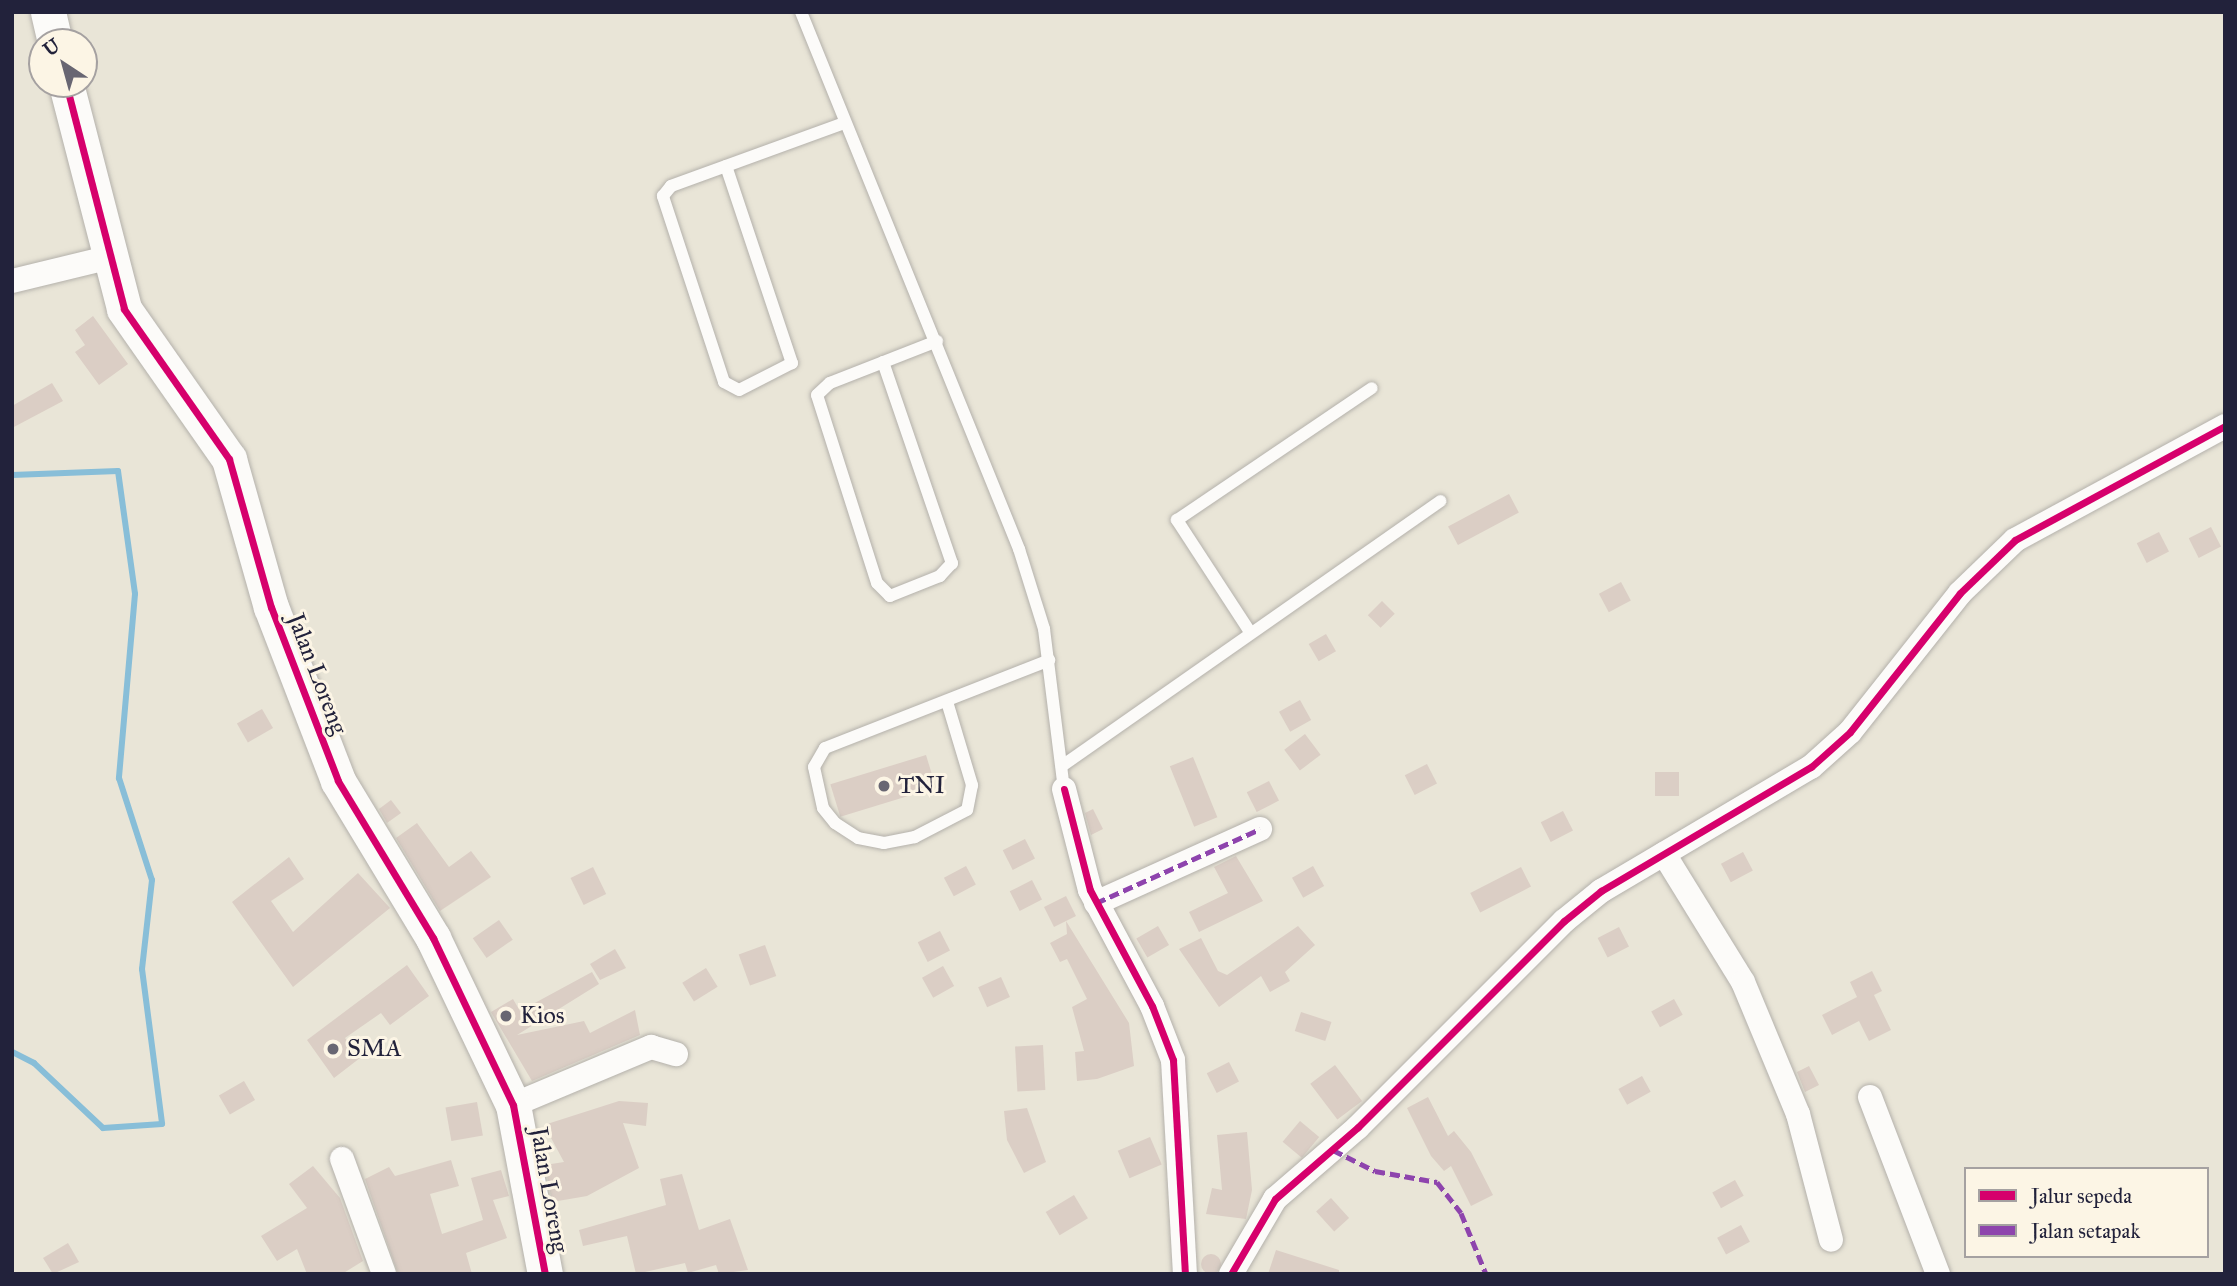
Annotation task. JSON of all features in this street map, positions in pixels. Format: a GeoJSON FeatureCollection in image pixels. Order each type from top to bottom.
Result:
{"type":"FeatureCollection","features":[{"type":"Feature","properties":{"kind":"street","name":"Jalan Loreng"},"geometry":{"type":"LineString","coordinates":[[70,98],[124,309],[229,458],[271,607],[338,781],[433,937],[513,1105],[545,1274]]}},
{"type":"Feature","properties":{"kind":"street"},"geometry":{"type":"LineString","coordinates":[[12,281],[111,257]]}},
{"type":"Feature","properties":{"kind":"street"},"geometry":{"type":"LineString","coordinates":[[1231,1274],[1275,1199],[1359,1126],[1446,1033],[1564,921],[1664,854],[1763,799],[1850,733],[1960,593],[2015,540],[2225,426]]}},
{"type":"Feature","properties":{"kind":"street"},"geometry":{"type":"LineString","coordinates":[[1063,778],[1074,846],[1096,903],[1152,1006],[1173,1060],[1185,1274]]}},
{"type":"Feature","properties":{"kind":"street"},"geometry":{"type":"LineString","coordinates":[[1096,903],[1260,829]]}},
{"type":"Feature","properties":{"kind":"street"},"geometry":{"type":"LineString","coordinates":[[1664,854],[1743,982],[1798,1114],[1831,1240]]}},
{"type":"Feature","properties":{"kind":"street"},"geometry":{"type":"LineString","coordinates":[[513,1105],[651,1047],[676,1054]]}},
{"type":"Feature","properties":{"kind":"street"},"geometry":{"type":"LineString","coordinates":[[1870,1097],[1938,1274]]}},
{"type":"Feature","properties":{"kind":"street"},"geometry":{"type":"LineString","coordinates":[[342,1159],[384,1274]]}},
{"type":"Feature","properties":{"kind":"lane"},"geometry":{"type":"LineString","coordinates":[[801,12],[844,123],[937,341],[1019,549],[1049,660],[1063,778]]}},
{"type":"Feature","properties":{"kind":"lane"},"geometry":{"type":"LineString","coordinates":[[726,166],[792,363],[738,390],[724,382],[662,202],[671,186],[844,123]]}},
{"type":"Feature","properties":{"kind":"lane"},"geometry":{"type":"LineString","coordinates":[[883,362],[952,563],[940,576],[890,596],[877,583],[817,401],[820,389],[883,362],[937,341]]}},
{"type":"Feature","properties":{"kind":"lane"},"geometry":{"type":"LineString","coordinates":[[1250,632],[1177,520],[1372,388]]}},
{"type":"Feature","properties":{"kind":"lane"},"geometry":{"type":"LineString","coordinates":[[1063,778],[1250,632],[1440,501]]}},
{"type":"Feature","properties":{"kind":"lane"},"geometry":{"type":"LineString","coordinates":[[948,705],[972,785],[967,810],[915,837],[884,843],[858,838],[835,823],[823,808],[817,756],[948,705],[1049,660]]}},
{"type":"Feature","properties":{"kind":"building"},"geometry":{"type":"Polygon","coordinates":[[[93,316],[128,364],[99,385],[75,352],[85,345],[75,330],[93,316]]]}},
{"type":"Feature","properties":{"kind":"building"},"geometry":{"type":"Polygon","coordinates":[[[52,383],[63,401],[12,428],[12,406],[52,383]]]}},
{"type":"Feature","properties":{"kind":"building"},"geometry":{"type":"Polygon","coordinates":[[[1509,494],[1519,513],[1458,545],[1448,526],[1509,494]]]}},
{"type":"Feature","properties":{"kind":"building"},"geometry":{"type":"Polygon","coordinates":[[[2211,527],[2221,547],[2199,558],[2189,538],[2211,527]]]}},
{"type":"Feature","properties":{"kind":"building"},"geometry":{"type":"Polygon","coordinates":[[[2159,532],[2169,552],[2147,563],[2137,543],[2159,532]]]}},
{"type":"Feature","properties":{"kind":"building"},"geometry":{"type":"Polygon","coordinates":[[[1621,582],[1631,601],[1609,612],[1599,594],[1621,582]]]}},
{"type":"Feature","properties":{"kind":"building"},"geometry":{"type":"Polygon","coordinates":[[[1382,601],[1395,614],[1381,628],[1368,615],[1382,601]]]}},
{"type":"Feature","properties":{"kind":"building"},"geometry":{"type":"Polygon","coordinates":[[[1326,634],[1336,651],[1319,661],[1309,644],[1326,634]]]}},
{"type":"Feature","properties":{"kind":"building"},"geometry":{"type":"Polygon","coordinates":[[[1300,700],[1311,720],[1290,732],[1279,712],[1300,700]]]}},
{"type":"Feature","properties":{"kind":"building"},"geometry":{"type":"Polygon","coordinates":[[[262,709],[273,728],[248,743],[237,724],[262,709]]]}},
{"type":"Feature","properties":{"kind":"building"},"geometry":{"type":"Polygon","coordinates":[[[1305,734],[1321,755],[1300,770],[1284,750],[1305,734]]]}},
{"type":"Feature","properties":{"kind":"building","name":"TNI"},"geometry":{"type":"Polygon","coordinates":[[[926,755],[936,788],[840,817],[830,784],[926,755]]]}},
{"type":"Feature","properties":{"kind":"building"},"geometry":{"type":"Polygon","coordinates":[[[1193,757],[1217,817],[1194,827],[1170,766],[1193,757]]]}},
{"type":"Feature","properties":{"kind":"building"},"geometry":{"type":"Polygon","coordinates":[[[1427,764],[1437,784],[1415,795],[1405,775],[1427,764]]]}},
{"type":"Feature","properties":{"kind":"building"},"geometry":{"type":"Polygon","coordinates":[[[1655,772],[1679,772],[1679,796],[1655,796],[1655,772]]]}},
{"type":"Feature","properties":{"kind":"building"},"geometry":{"type":"Polygon","coordinates":[[[1269,781],[1279,801],[1257,812],[1247,792],[1269,781]]]}},
{"type":"Feature","properties":{"kind":"building"},"geometry":{"type":"Polygon","coordinates":[[[391,800],[401,813],[387,823],[379,809],[391,800]]]}},
{"type":"Feature","properties":{"kind":"building"},"geometry":{"type":"Polygon","coordinates":[[[1093,809],[1103,829],[1091,835],[1085,813],[1093,809]]]}},
{"type":"Feature","properties":{"kind":"building"},"geometry":{"type":"Polygon","coordinates":[[[1563,811],[1573,831],[1551,842],[1541,822],[1563,811]]]}},
{"type":"Feature","properties":{"kind":"building"},"geometry":{"type":"Polygon","coordinates":[[[417,823],[449,867],[471,851],[491,877],[440,911],[396,838],[417,823]]]}},
{"type":"Feature","properties":{"kind":"building"},"geometry":{"type":"Polygon","coordinates":[[[1025,839],[1035,859],[1013,870],[1003,850],[1025,839]]]}},
{"type":"Feature","properties":{"kind":"building"},"geometry":{"type":"Polygon","coordinates":[[[1743,852],[1753,871],[1731,882],[1721,864],[1743,852]]]}},
{"type":"Feature","properties":{"kind":"building"},"geometry":{"type":"Polygon","coordinates":[[[1236,856],[1263,901],[1199,932],[1189,912],[1228,893],[1214,867],[1236,856]]]}},
{"type":"Feature","properties":{"kind":"building"},"geometry":{"type":"Polygon","coordinates":[[[289,857],[304,879],[271,901],[293,932],[358,873],[390,908],[293,987],[232,902],[289,857]]]}},
{"type":"Feature","properties":{"kind":"building"},"geometry":{"type":"Polygon","coordinates":[[[966,866],[976,885],[954,896],[944,878],[966,866]]]}},
{"type":"Feature","properties":{"kind":"building"},"geometry":{"type":"Polygon","coordinates":[[[1313,866],[1324,886],[1303,898],[1292,878],[1313,866]]]}},
{"type":"Feature","properties":{"kind":"building"},"geometry":{"type":"Polygon","coordinates":[[[593,867],[606,894],[584,905],[571,878],[593,867]]]}},
{"type":"Feature","properties":{"kind":"building"},"geometry":{"type":"Polygon","coordinates":[[[1521,867],[1531,887],[1480,912],[1470,893],[1521,867]]]}},
{"type":"Feature","properties":{"kind":"building"},"geometry":{"type":"Polygon","coordinates":[[[1032,880],[1042,900],[1020,911],[1010,891],[1032,880]]]}},
{"type":"Feature","properties":{"kind":"building"},"geometry":{"type":"Polygon","coordinates":[[[1066,896],[1076,916],[1054,927],[1044,907],[1066,896]]]}},
{"type":"Feature","properties":{"kind":"building"},"geometry":{"type":"Polygon","coordinates":[[[499,920],[513,940],[487,958],[473,938],[499,920]]]}},
{"type":"Feature","properties":{"kind":"building"},"geometry":{"type":"Polygon","coordinates":[[[1066,921],[1129,1023],[1134,1066],[1097,1079],[1077,1081],[1075,1052],[1084,1051],[1072,1007],[1087,999],[1067,959],[1060,962],[1050,943],[1067,934],[1066,921]]]}},
{"type":"Feature","properties":{"kind":"building"},"geometry":{"type":"Polygon","coordinates":[[[1158,926],[1169,945],[1147,958],[1136,939],[1158,926]]]}},
{"type":"Feature","properties":{"kind":"building"},"geometry":{"type":"Polygon","coordinates":[[[1298,926],[1315,945],[1285,972],[1290,981],[1270,992],[1261,976],[1219,1007],[1179,949],[1201,938],[1218,971],[1227,975],[1298,926]]]}},
{"type":"Feature","properties":{"kind":"building"},"geometry":{"type":"Polygon","coordinates":[[[1619,927],[1629,947],[1608,957],[1598,938],[1619,927]]]}},
{"type":"Feature","properties":{"kind":"building"},"geometry":{"type":"Polygon","coordinates":[[[940,931],[950,951],[928,962],[918,942],[940,931]]]}},
{"type":"Feature","properties":{"kind":"building"},"geometry":{"type":"Polygon","coordinates":[[[765,945],[776,976],[750,986],[739,955],[765,945]]]}},
{"type":"Feature","properties":{"kind":"building"},"geometry":{"type":"Polygon","coordinates":[[[615,949],[626,968],[600,980],[590,964],[615,949]]]}},
{"type":"Feature","properties":{"kind":"building"},"geometry":{"type":"Polygon","coordinates":[[[407,965],[429,996],[390,1025],[381,1013],[345,1038],[360,1058],[334,1078],[307,1040],[407,965]]]}},
{"type":"Feature","properties":{"kind":"building"},"geometry":{"type":"Polygon","coordinates":[[[943,966],[954,986],[933,998],[922,978],[943,966]]]}},
{"type":"Feature","properties":{"kind":"building"},"geometry":{"type":"Polygon","coordinates":[[[706,968],[718,987],[694,1001],[682,983],[706,968]]]}},
{"type":"Feature","properties":{"kind":"building"},"geometry":{"type":"Polygon","coordinates":[[[1872,971],[1882,991],[1874,995],[1891,1030],[1869,1041],[1859,1021],[1832,1035],[1822,1015],[1857,997],[1850,982],[1872,971]]]}},
{"type":"Feature","properties":{"kind":"building"},"geometry":{"type":"Polygon","coordinates":[[[592,972],[599,984],[517,1035],[584,1021],[590,1033],[635,1010],[640,1035],[532,1081],[491,1012],[513,999],[520,1011],[592,972]]]}},
{"type":"Feature","properties":{"kind":"building"},"geometry":{"type":"Polygon","coordinates":[[[1001,977],[1010,997],[987,1007],[978,987],[1001,977]]]}},
{"type":"Feature","properties":{"kind":"building"},"geometry":{"type":"Polygon","coordinates":[[[1674,999],[1683,1015],[1660,1027],[1651,1012],[1674,999]]]}},
{"type":"Feature","properties":{"kind":"building"},"geometry":{"type":"Polygon","coordinates":[[[1301,1012],[1331,1022],[1325,1041],[1295,1031],[1301,1012]]]}},
{"type":"Feature","properties":{"kind":"building"},"geometry":{"type":"Polygon","coordinates":[[[1043,1045],[1045,1090],[1017,1091],[1015,1046],[1043,1045]]]}},
{"type":"Feature","properties":{"kind":"building"},"geometry":{"type":"Polygon","coordinates":[[[1229,1062],[1239,1082],[1217,1093],[1207,1073],[1229,1062]]]}},
{"type":"Feature","properties":{"kind":"building"},"geometry":{"type":"Polygon","coordinates":[[[1335,1065],[1362,1101],[1337,1120],[1310,1084],[1335,1065]]]}},
{"type":"Feature","properties":{"kind":"building"},"geometry":{"type":"Polygon","coordinates":[[[1809,1066],[1819,1085],[1805,1092],[1797,1072],[1809,1066]]]}},
{"type":"Feature","properties":{"kind":"building"},"geometry":{"type":"Polygon","coordinates":[[[1642,1076],[1651,1092],[1627,1105],[1618,1089],[1642,1076]]]}},
{"type":"Feature","properties":{"kind":"building"},"geometry":{"type":"Polygon","coordinates":[[[244,1081],[255,1100],[230,1115],[219,1096],[244,1081]]]}},
{"type":"Feature","properties":{"kind":"building"},"geometry":{"type":"Polygon","coordinates":[[[1428,1097],[1448,1136],[1454,1131],[1471,1152],[1493,1195],[1471,1206],[1451,1166],[1444,1171],[1431,1156],[1407,1108],[1428,1097]]]}},
{"type":"Feature","properties":{"kind":"building"},"geometry":{"type":"Polygon","coordinates":[[[619,1101],[648,1103],[646,1126],[623,1123],[639,1168],[587,1196],[552,1202],[545,1165],[564,1162],[544,1125],[619,1101]]]}},
{"type":"Feature","properties":{"kind":"building"},"geometry":{"type":"Polygon","coordinates":[[[477,1102],[483,1135],[451,1141],[445,1108],[477,1102]]]}},
{"type":"Feature","properties":{"kind":"building"},"geometry":{"type":"Polygon","coordinates":[[[1027,1108],[1046,1162],[1024,1173],[1007,1140],[1004,1111],[1027,1108]]]}},
{"type":"Feature","properties":{"kind":"building"},"geometry":{"type":"Polygon","coordinates":[[[1300,1121],[1319,1137],[1302,1158],[1283,1142],[1300,1121]]]}},
{"type":"Feature","properties":{"kind":"building"},"geometry":{"type":"Polygon","coordinates":[[[1247,1132],[1252,1190],[1246,1219],[1206,1214],[1212,1188],[1222,1190],[1217,1135],[1247,1132]]]}},
{"type":"Feature","properties":{"kind":"building"},"geometry":{"type":"Polygon","coordinates":[[[1150,1137],[1162,1165],[1130,1178],[1118,1151],[1150,1137]]]}},
{"type":"Feature","properties":{"kind":"building"},"geometry":{"type":"Polygon","coordinates":[[[451,1160],[459,1186],[430,1194],[442,1234],[483,1220],[471,1178],[501,1170],[509,1196],[493,1200],[507,1238],[466,1253],[472,1274],[398,1274],[365,1179],[389,1167],[395,1176],[451,1160]]]}},
{"type":"Feature","properties":{"kind":"building"},"geometry":{"type":"Polygon","coordinates":[[[313,1166],[340,1198],[363,1261],[342,1274],[307,1274],[297,1249],[277,1261],[261,1236],[307,1208],[289,1184],[313,1166]]]}},
{"type":"Feature","properties":{"kind":"building"},"geometry":{"type":"Polygon","coordinates":[[[682,1174],[699,1230],[730,1219],[748,1270],[719,1274],[716,1265],[688,1273],[685,1263],[636,1274],[627,1236],[583,1246],[579,1230],[666,1205],[660,1179],[682,1174]]]}},
{"type":"Feature","properties":{"kind":"building"},"geometry":{"type":"Polygon","coordinates":[[[1735,1180],[1744,1196],[1721,1208],[1712,1193],[1735,1180]]]}},
{"type":"Feature","properties":{"kind":"building"},"geometry":{"type":"Polygon","coordinates":[[[1074,1195],[1088,1218],[1060,1235],[1046,1212],[1074,1195]]]}},
{"type":"Feature","properties":{"kind":"building"},"geometry":{"type":"Polygon","coordinates":[[[1331,1198],[1349,1218],[1334,1231],[1316,1211],[1331,1198]]]}},
{"type":"Feature","properties":{"kind":"building"},"geometry":{"type":"Polygon","coordinates":[[[1741,1225],[1750,1242],[1726,1254],[1717,1238],[1741,1225]]]}},
{"type":"Feature","properties":{"kind":"building"},"geometry":{"type":"Polygon","coordinates":[[[68,1243],[79,1262],[53,1274],[43,1258],[68,1243]]]}},
{"type":"Feature","properties":{"kind":"building"},"geometry":{"type":"Polygon","coordinates":[[[1276,1250],[1339,1270],[1339,1274],[1268,1274],[1276,1250]]]}},
{"type":"Feature","properties":{"kind":"building"},"geometry":{"type":"Polygon","coordinates":[[[1211,1254],[1218,1257],[1221,1264],[1218,1271],[1211,1274],[1204,1271],[1201,1264],[1204,1257],[1211,1254]]]}},
{"type":"Feature","properties":{"kind":"waterway"},"geometry":{"type":"LineString","coordinates":[[12,475],[118,471],[135,594],[119,778],[152,880],[142,969],[162,1124],[103,1128],[34,1063],[12,1052]]}},
{"type":"Feature","properties":{"kind":"marked path"},"geometry":{"type":"LineString","coordinates":[[1096,903],[1260,829]]}},
{"type":"Feature","properties":{"kind":"marked path"},"geometry":{"type":"LineString","coordinates":[[1333,1150],[1375,1171],[1437,1182],[1461,1213],[1486,1274]]}},
{"type":"Feature","properties":{"kind":"cycle path"},"geometry":{"type":"LineString","coordinates":[[70,98],[124,309],[229,459],[271,607],[338,781],[433,938],[513,1105],[545,1274]]}},
{"type":"Feature","properties":{"kind":"cycle path"},"geometry":{"type":"LineString","coordinates":[[1231,1274],[1275,1199],[1358,1127],[1564,921],[1601,891],[1811,767],[1850,732],[1960,593],[2015,540],[2225,426]]}},
{"type":"Feature","properties":{"kind":"cycle path"},"geometry":{"type":"LineString","coordinates":[[1064,789],[1090,890],[1152,1006],[1173,1060],[1185,1274]]}},
{"type":"Feature","properties":{"kind":"place","name":"TNI"},"geometry":{"type":"Point","coordinates":[884,786]}},
{"type":"Feature","properties":{"kind":"place","name":"Kios"},"geometry":{"type":"Point","coordinates":[506,1016]}},
{"type":"Feature","properties":{"kind":"place","name":"SMA"},"geometry":{"type":"Point","coordinates":[333,1049]}}]}
